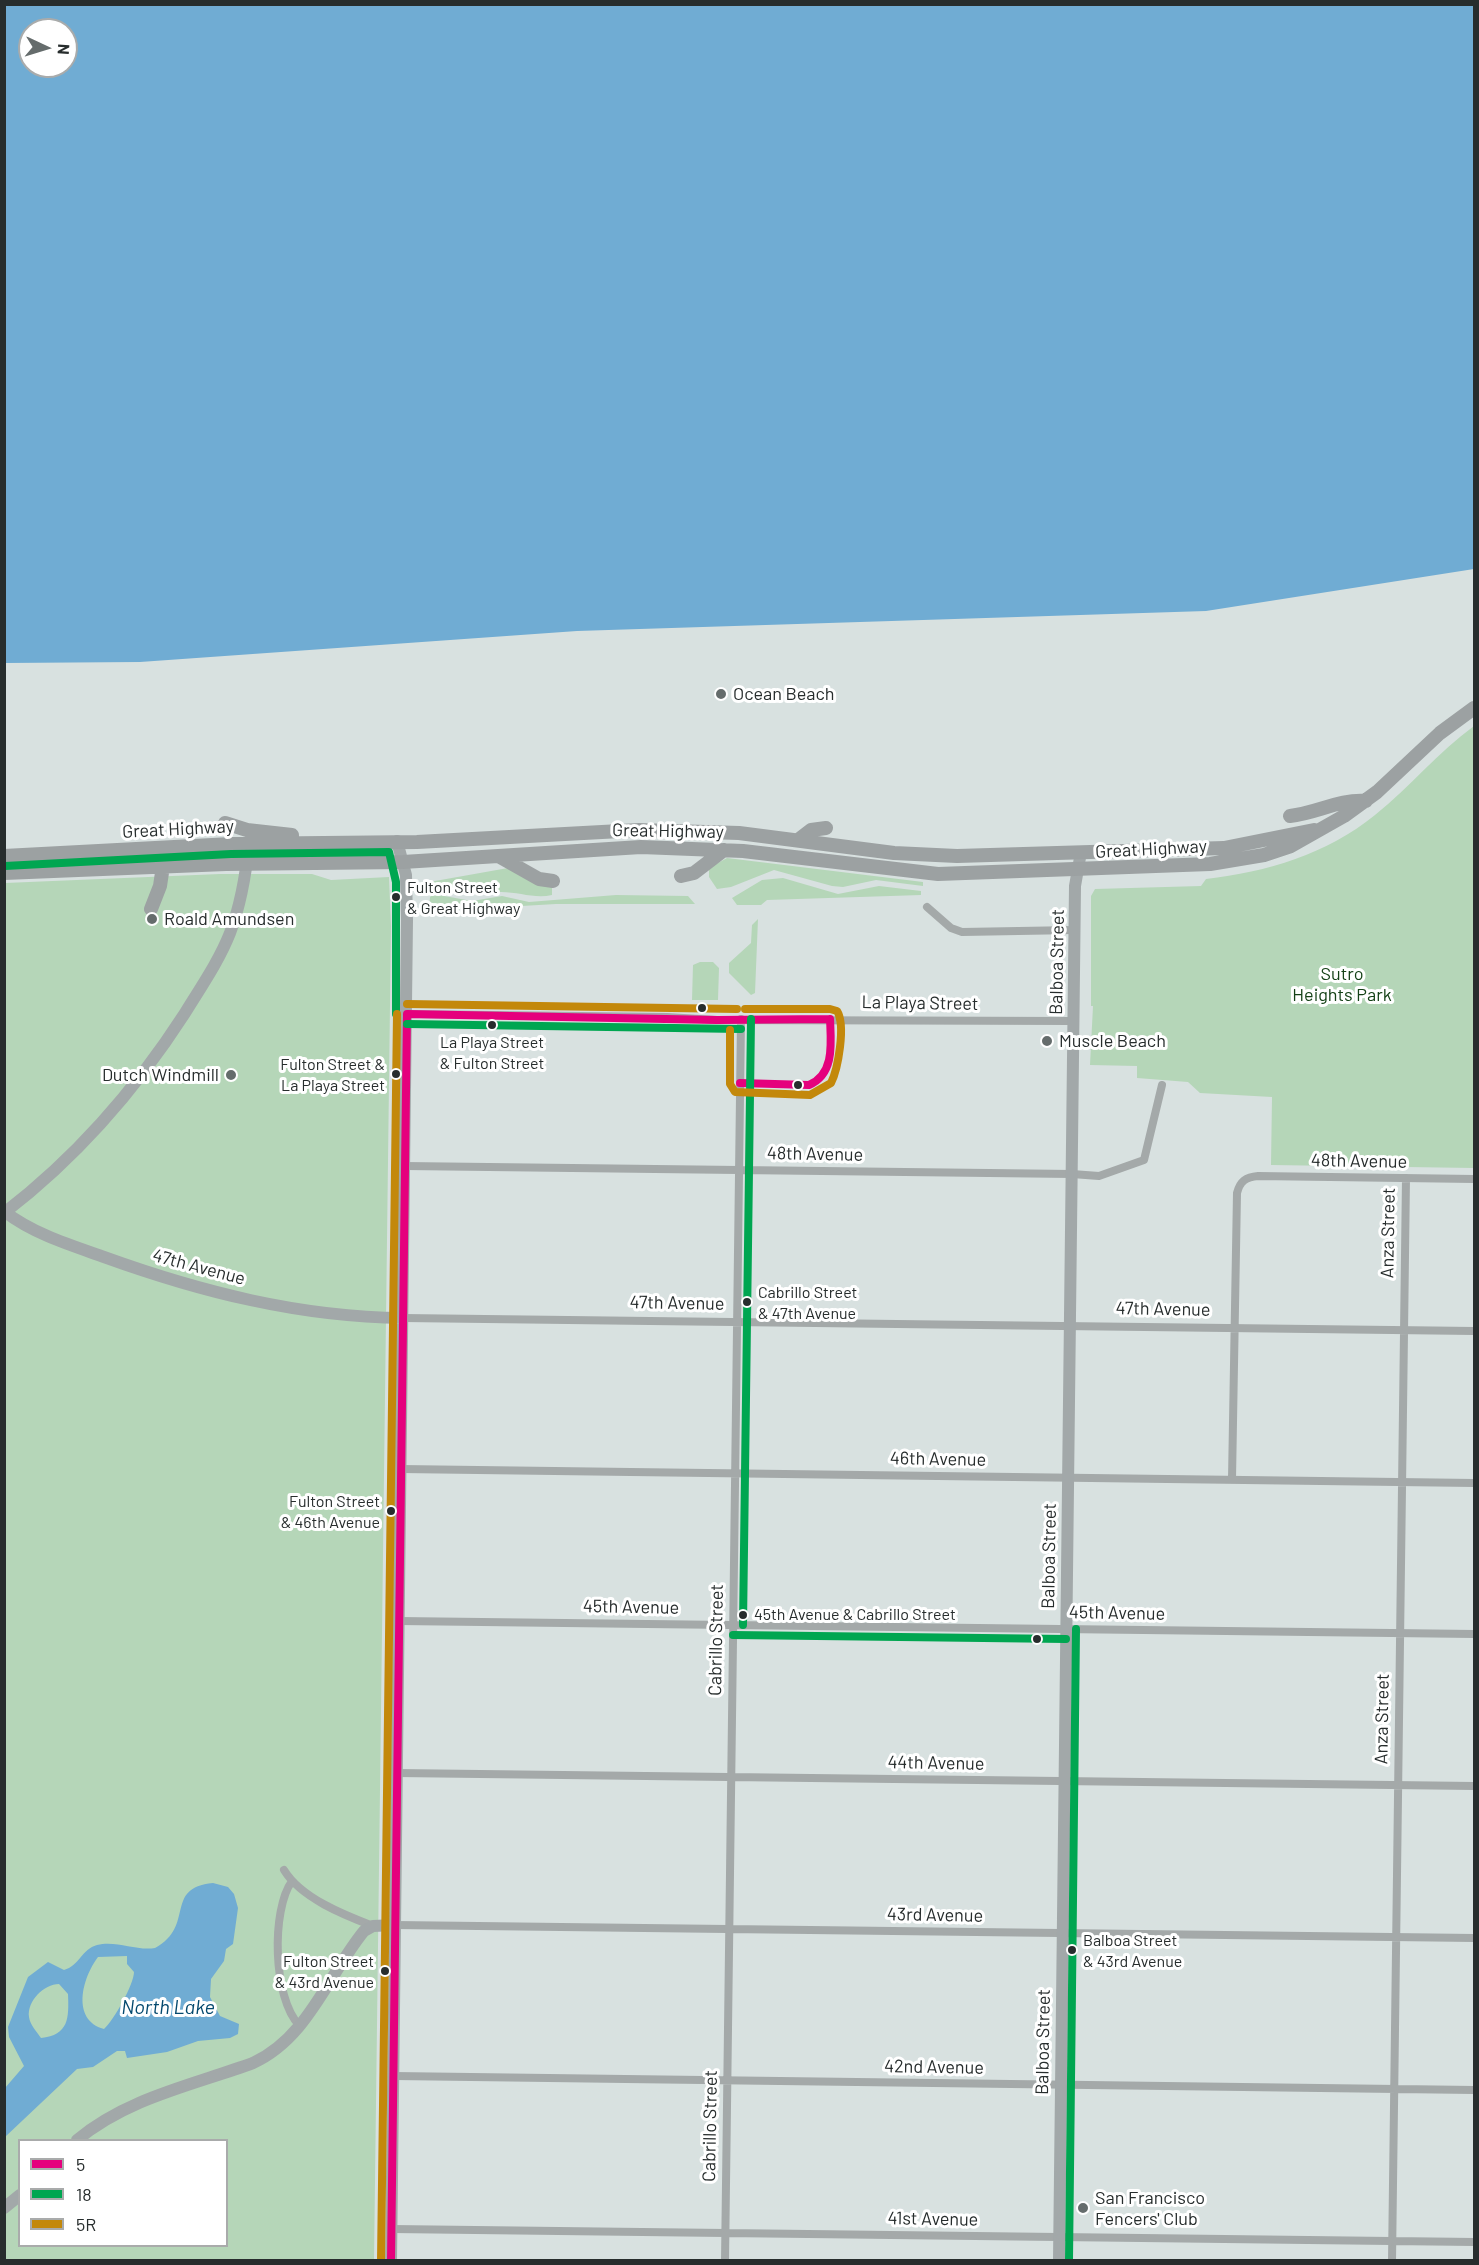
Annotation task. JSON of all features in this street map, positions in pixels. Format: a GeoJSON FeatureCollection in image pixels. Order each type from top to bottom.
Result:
{"type":"FeatureCollection","features":[{"type":"Feature","properties":{"kind":"main road","name":"Great Highway"},"geometry":{"type":"LineString","coordinates":[[4,873],[247,864],[403,862],[617,848],[724,850],[918,873],[1196,865],[1237,860],[1291,846],[1366,801],[1440,734],[1474,708]]}},
{"type":"Feature","properties":{"kind":"main road"},"geometry":{"type":"LineString","coordinates":[[1290,816],[1315,812],[1349,800],[1366,801]]}},
{"type":"Feature","properties":{"kind":"main road"},"geometry":{"type":"LineString","coordinates":[[225,823],[247,830],[327,842]]}},
{"type":"Feature","properties":{"kind":"main road"},"geometry":{"type":"LineString","coordinates":[[798,840],[811,830],[826,828]]}},
{"type":"Feature","properties":{"kind":"main road","name":"Great Highway"},"geometry":{"type":"LineString","coordinates":[[4,856],[249,843],[397,841],[639,830],[721,832],[932,855],[1080,852],[1224,848],[1322,828]]}},
{"type":"Feature","properties":{"kind":"main road"},"geometry":{"type":"LineString","coordinates":[[133,849],[163,867],[160,886],[151,909]]}},
{"type":"Feature","properties":{"kind":"main road"},"geometry":{"type":"LineString","coordinates":[[681,876],[694,873],[724,850]]}},
{"type":"Feature","properties":{"kind":"main road"},"geometry":{"type":"LineString","coordinates":[[498,856],[539,879],[553,881]]}},
{"type":"Feature","properties":{"kind":"street"},"geometry":{"type":"LineString","coordinates":[[391,2260],[407,1014],[407,888],[397,841]]}},
{"type":"Feature","properties":{"kind":"street"},"geometry":{"type":"LineString","coordinates":[[5,1212],[59,1167],[93,1133],[138,1081],[173,1031],[229,935],[242,891],[249,843]]}},
{"type":"Feature","properties":{"kind":"street","name":"Balboa Street"},"geometry":{"type":"LineString","coordinates":[[1059,2260],[1075,886],[1080,852]]}},
{"type":"Feature","properties":{"kind":"street"},"geometry":{"type":"LineString","coordinates":[[927,907],[951,928],[962,932],[1075,930]]}},
{"type":"Feature","properties":{"kind":"street","name":"La Playa Street"},"geometry":{"type":"LineString","coordinates":[[407,1014],[1074,1022]]}},
{"type":"Feature","properties":{"kind":"street","name":"Cabrillo Street"},"geometry":{"type":"LineString","coordinates":[[725,2260],[741,1019]]}},
{"type":"Feature","properties":{"kind":"street","name":"48th Avenue"},"geometry":{"type":"LineString","coordinates":[[405,1166],[1099,1176],[1142,1163],[1162,1085]]}},
{"type":"Feature","properties":{"kind":"street","name":"48th Avenue"},"geometry":{"type":"LineString","coordinates":[[1235,1328],[1237,1192],[1243,1180],[1258,1176],[1474,1179]]}},
{"type":"Feature","properties":{"kind":"street","name":"Anza Street"},"geometry":{"type":"LineString","coordinates":[[1392,2260],[1406,1178]]}},
{"type":"Feature","properties":{"kind":"street","name":"47th Avenue"},"geometry":{"type":"LineString","coordinates":[[5,1212],[21,1224],[78,1248],[192,1286],[296,1308],[350,1316],[1474,1331]]}},
{"type":"Feature","properties":{"kind":"street"},"geometry":{"type":"LineString","coordinates":[[1232,1479],[1235,1328]]}},
{"type":"Feature","properties":{"kind":"street","name":"46th Avenue"},"geometry":{"type":"LineString","coordinates":[[401,1469],[1474,1483]]}},
{"type":"Feature","properties":{"kind":"street","name":"45th Avenue"},"geometry":{"type":"LineString","coordinates":[[399,1621],[1474,1634]]}},
{"type":"Feature","properties":{"kind":"street","name":"44th Avenue"},"geometry":{"type":"LineString","coordinates":[[397,1773],[1474,1786]]}},
{"type":"Feature","properties":{"kind":"street"},"geometry":{"type":"LineString","coordinates":[[284,1870],[292,1881],[321,1901],[373,1926],[395,1925]]}},
{"type":"Feature","properties":{"kind":"street"},"geometry":{"type":"LineString","coordinates":[[292,1881],[284,1896],[278,1962],[292,2014],[299,2025]]}},
{"type":"Feature","properties":{"kind":"street","name":"43rd Avenue"},"geometry":{"type":"LineString","coordinates":[[395,1925],[1474,1938]]}},
{"type":"Feature","properties":{"kind":"street"},"geometry":{"type":"LineString","coordinates":[[78,2139],[102,2121],[128,2107],[262,2059],[277,2049],[299,2025],[362,1934],[373,1926]]}},
{"type":"Feature","properties":{"kind":"street","name":"42nd Avenue"},"geometry":{"type":"LineString","coordinates":[[394,2076],[1474,2090]]}},
{"type":"Feature","properties":{"kind":"street"},"geometry":{"type":"LineString","coordinates":[[4,2208],[18,2197]]}},
{"type":"Feature","properties":{"kind":"street","name":"41st Avenue"},"geometry":{"type":"LineString","coordinates":[[392,2229],[1474,2242]]}},
{"type":"Feature","properties":{"kind":"green space","name":"Sutro Heights Park"},"geometry":{"type":"Polygon","coordinates":[[[1474,726],[1474,1168],[1271,1165],[1272,1097],[1200,1093],[1188,1082],[1137,1078],[1137,1066],[1090,1065],[1093,1006],[1091,1006],[1091,896],[1095,889],[1201,886],[1206,879],[1251,872],[1317,851],[1356,829],[1375,815],[1474,726]]]}},
{"type":"Feature","properties":{"kind":"green space"},"geometry":{"type":"Polygon","coordinates":[[[727,858],[923,882],[923,886],[876,880],[843,887],[832,886],[774,870],[731,887],[717,889],[709,877],[709,868],[727,858]]]}},
{"type":"Feature","properties":{"kind":"green space"},"geometry":{"type":"Polygon","coordinates":[[[508,868],[552,885],[552,895],[459,892],[431,886],[431,882],[435,881],[508,868]]]}},
{"type":"Feature","properties":{"kind":"green space"},"geometry":{"type":"Polygon","coordinates":[[[220,874],[312,874],[331,880],[389,877],[391,926],[374,2260],[5,2260],[5,883],[220,874]]]}},
{"type":"Feature","properties":{"kind":"green space"},"geometry":{"type":"Polygon","coordinates":[[[783,878],[838,894],[879,886],[921,891],[921,895],[767,900],[761,905],[737,905],[732,898],[762,880],[783,878]]]}},
{"type":"Feature","properties":{"kind":"green space"},"geometry":{"type":"Polygon","coordinates":[[[433,894],[472,901],[502,896],[529,902],[616,895],[688,896],[695,904],[556,904],[435,911],[429,909],[430,897],[433,894]]]}},
{"type":"Feature","properties":{"kind":"green space"},"geometry":{"type":"Polygon","coordinates":[[[758,919],[755,993],[751,995],[729,973],[729,963],[751,943],[752,925],[758,919]]]}},
{"type":"Feature","properties":{"kind":"green space"},"geometry":{"type":"Polygon","coordinates":[[[700,962],[713,962],[719,968],[718,1000],[692,1000],[693,965],[700,962]]]}},
{"type":"Feature","properties":{"kind":"water"},"geometry":{"type":"Polygon","coordinates":[[[4,5],[1474,5],[1474,569],[1206,611],[577,631],[140,662],[5,663],[4,5]]]}},
{"type":"Feature","properties":{"kind":"water","name":"North Lake"},"geometry":{"type":"Polygon","coordinates":[[[213,1883],[228,1887],[234,1894],[238,1908],[233,1944],[226,1949],[224,1961],[211,1979],[210,1997],[220,2016],[239,2024],[238,2034],[230,2038],[198,2041],[167,2052],[127,2058],[125,2051],[117,2051],[93,2067],[77,2069],[5,2137],[5,2088],[24,2066],[9,2037],[8,2027],[28,1977],[48,1962],[64,1970],[69,1968],[88,1950],[97,1945],[155,1948],[167,1939],[174,1929],[183,1900],[198,1886],[213,1883]],[[127,1956],[98,1957],[84,1987],[83,2008],[87,2017],[104,2029],[123,2002],[131,1985],[134,1972],[127,1964],[127,1956]],[[59,1984],[42,1990],[29,2011],[32,2026],[41,2038],[57,2033],[62,2029],[67,2018],[68,1994],[59,1984]]]}},
{"type":"Feature","properties":{"kind":"transit line","name":"18"},"geometry":{"type":"LineString","coordinates":[[5,866],[231,854],[389,852],[396,882],[396,1014]]}},
{"type":"Feature","properties":{"kind":"transit line","name":"5R"},"geometry":{"type":"LineString","coordinates":[[407,1004],[737,1009]]}},
{"type":"Feature","properties":{"kind":"transit line","name":"5R"},"geometry":{"type":"LineString","coordinates":[[730,1030],[730,1084],[735,1092],[810,1095],[831,1083],[841,1036],[840,1018],[837,1011],[830,1009],[745,1009]]}},
{"type":"Feature","properties":{"kind":"transit line","name":"5R"},"geometry":{"type":"LineString","coordinates":[[381,2260],[397,1014]]}},
{"type":"Feature","properties":{"kind":"transit line","name":"5"},"geometry":{"type":"LineString","coordinates":[[407,1014],[717,1020],[830,1019]]}},
{"type":"Feature","properties":{"kind":"transit line","name":"5"},"geometry":{"type":"LineString","coordinates":[[391,2260],[407,1014]]}},
{"type":"Feature","properties":{"kind":"transit line","name":"18"},"geometry":{"type":"LineString","coordinates":[[743,1625],[751,1019]]}},
{"type":"Feature","properties":{"kind":"transit line","name":"5"},"geometry":{"type":"LineString","coordinates":[[740,1083],[809,1085],[817,1080],[827,1066],[830,1057],[830,1019]]}},
{"type":"Feature","properties":{"kind":"transit line","name":"18"},"geometry":{"type":"LineString","coordinates":[[407,1024],[741,1029]]}},
{"type":"Feature","properties":{"kind":"transit line","name":"18"},"geometry":{"type":"LineString","coordinates":[[1069,2260],[1076,1629]]}},
{"type":"Feature","properties":{"kind":"transit line","name":"18"},"geometry":{"type":"LineString","coordinates":[[733,1635],[1066,1639]]}},
{"type":"Feature","properties":{"kind":"place","name":"Ocean Beach"},"geometry":{"type":"Point","coordinates":[721,694]}},
{"type":"Feature","properties":{"kind":"place","name":"Fulton Street & Great Highway"},"geometry":{"type":"Point","coordinates":[396,897]}},
{"type":"Feature","properties":{"kind":"place","name":"Roald Amundsen"},"geometry":{"type":"Point","coordinates":[152,919]}},
{"type":"Feature","properties":{"kind":"place","name":"La Playa Street & Fulton Street"},"geometry":{"type":"Point","coordinates":[492,1025]}},
{"type":"Feature","properties":{"kind":"place","name":"Muscle Beach"},"geometry":{"type":"Point","coordinates":[1047,1041]}},
{"type":"Feature","properties":{"kind":"place","name":"Fulton Street & La Playa Street"},"geometry":{"type":"Point","coordinates":[396,1074]}},
{"type":"Feature","properties":{"kind":"place","name":"Dutch Windmill"},"geometry":{"type":"Point","coordinates":[231,1075]}},
{"type":"Feature","properties":{"kind":"place","name":"Cabrillo Street & 47th Avenue"},"geometry":{"type":"Point","coordinates":[747,1302]}},
{"type":"Feature","properties":{"kind":"place","name":"Fulton Street & 46th Avenue"},"geometry":{"type":"Point","coordinates":[391,1511]}},
{"type":"Feature","properties":{"kind":"place","name":"45th Avenue & Cabrillo Street"},"geometry":{"type":"Point","coordinates":[743,1615]}},
{"type":"Feature","properties":{"kind":"place","name":"Balboa Street & 43rd Avenue"},"geometry":{"type":"Point","coordinates":[1072,1950]}},
{"type":"Feature","properties":{"kind":"place","name":"Fulton Street & 43rd Avenue"},"geometry":{"type":"Point","coordinates":[385,1971]}},
{"type":"Feature","properties":{"kind":"place","name":"San Francisco Fencers' Club"},"geometry":{"type":"Point","coordinates":[1083,2208]}}]}
